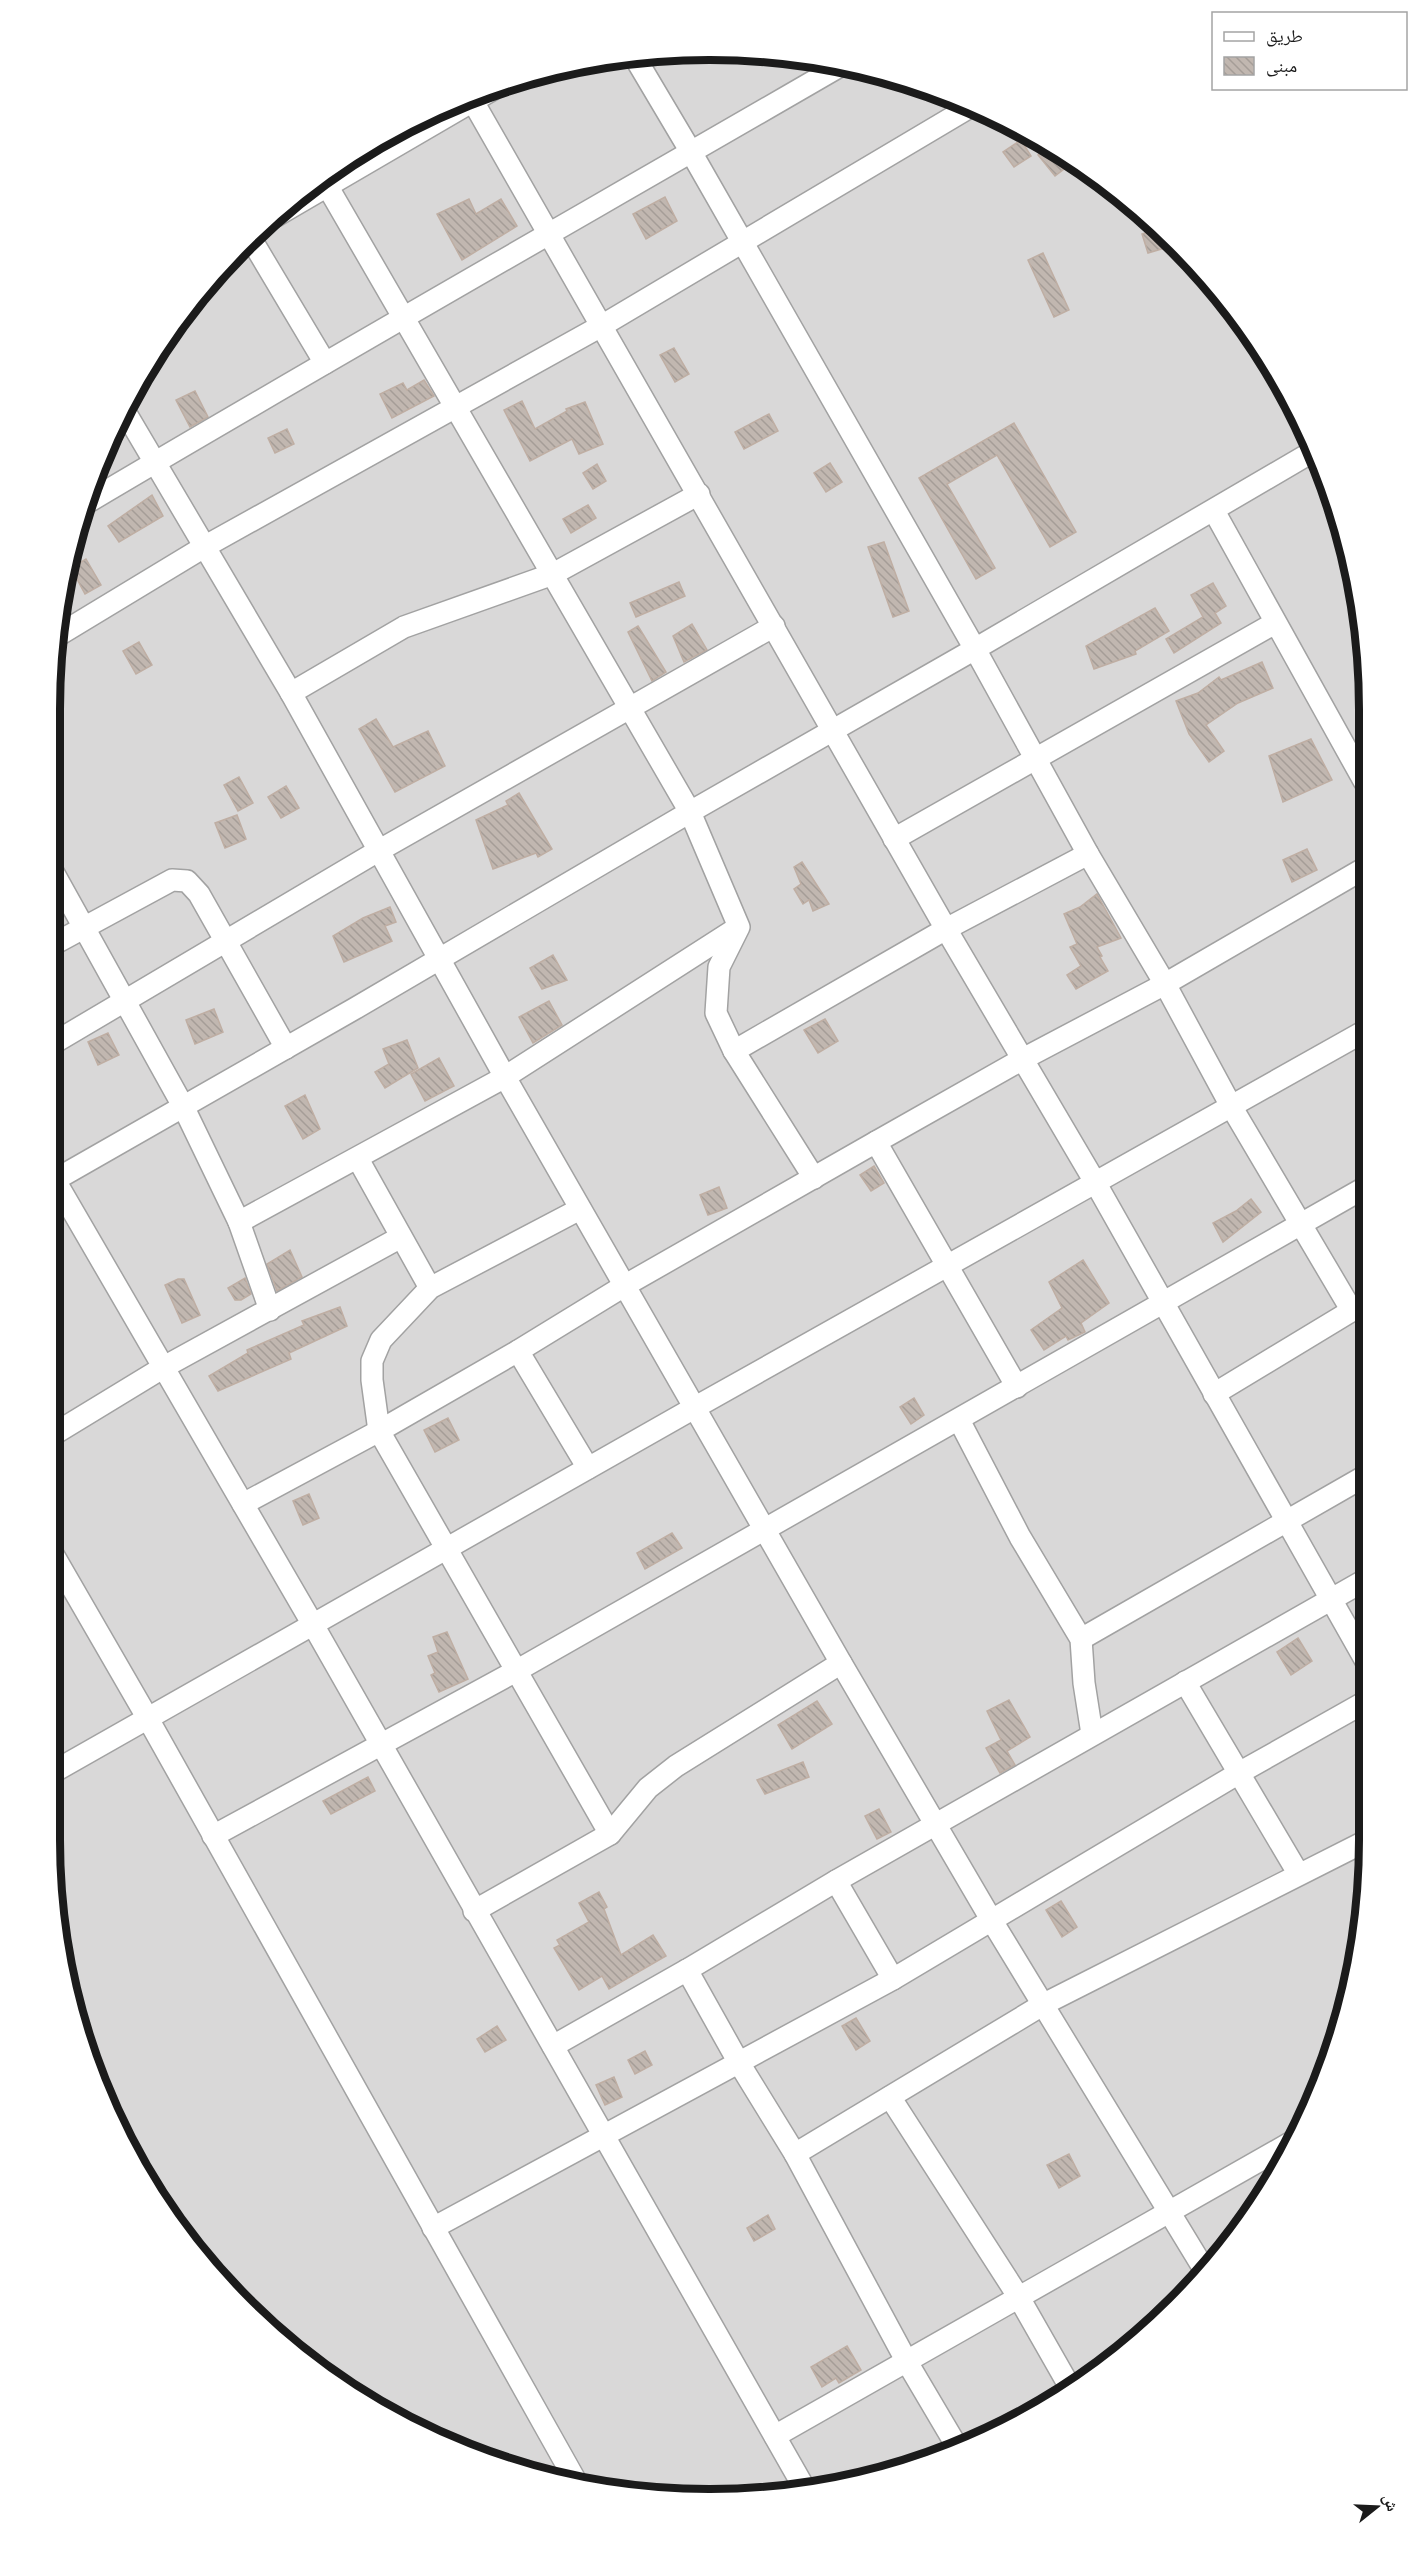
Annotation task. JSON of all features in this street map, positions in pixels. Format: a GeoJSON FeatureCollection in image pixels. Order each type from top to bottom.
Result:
{"type":"FeatureCollection","features":[{"type":"Feature","properties":{"kind":"street"},"geometry":{"type":"LineString","coordinates":[[639,64],[1037,759],[1088,854],[1165,984],[1231,1106],[1300,1224],[1359,1307],[1214,1394]]}},
{"type":"Feature","properties":{"kind":"street"},"geometry":{"type":"LineString","coordinates":[[95,498],[402,317],[551,234],[831,71]]}},
{"type":"Feature","properties":{"kind":"street"},"geometry":{"type":"LineString","coordinates":[[475,104],[945,929],[1095,1182],[1359,1648]]}},
{"type":"Feature","properties":{"kind":"street"},"geometry":{"type":"LineString","coordinates":[[65,631],[204,547],[603,326],[962,111]]}},
{"type":"Feature","properties":{"kind":"street"},"geometry":{"type":"LineString","coordinates":[[381,149],[400,139]]}},
{"type":"Feature","properties":{"kind":"street"},"geometry":{"type":"LineString","coordinates":[[326,185],[690,812],[739,927],[719,967],[716,1013],[734,1051],[814,1178]]}},
{"type":"Feature","properties":{"kind":"street"},"geometry":{"type":"LineString","coordinates":[[255,245],[325,363]]}},
{"type":"Feature","properties":{"kind":"street"},"geometry":{"type":"LineString","coordinates":[[129,419],[291,693],[505,1077],[842,1663],[992,1921],[1201,2264]]}},
{"type":"Feature","properties":{"kind":"street"},"geometry":{"type":"LineString","coordinates":[[60,1176],[975,650],[1307,455]]}},
{"type":"Feature","properties":{"kind":"street"},"geometry":{"type":"LineString","coordinates":[[291,693],[404,627],[553,574],[699,494]]}},
{"type":"Feature","properties":{"kind":"street"},"geometry":{"type":"LineString","coordinates":[[1214,511],[1359,772]]}},
{"type":"Feature","properties":{"kind":"street"},"geometry":{"type":"LineString","coordinates":[[894,839],[1275,622]]}},
{"type":"Feature","properties":{"kind":"street"},"geometry":{"type":"LineString","coordinates":[[60,1039],[378,851],[774,626]]}},
{"type":"Feature","properties":{"kind":"street"},"geometry":{"type":"LineString","coordinates":[[734,1051],[945,929],[1088,854]]}},
{"type":"Feature","properties":{"kind":"street"},"geometry":{"type":"LineString","coordinates":[[243,1504],[379,1431],[518,1351],[624,1286],[876,1142],[1021,1060],[1165,984],[1359,871]]}},
{"type":"Feature","properties":{"kind":"street"},"geometry":{"type":"LineString","coordinates":[[60,940],[172,880],[187,881],[199,894],[286,1048]]}},
{"type":"Feature","properties":{"kind":"street"},"geometry":{"type":"LineString","coordinates":[[60,885],[183,1106],[239,1222],[270,1310]]}},
{"type":"Feature","properties":{"kind":"street"},"geometry":{"type":"LineString","coordinates":[[239,1222],[505,1077],[739,927]]}},
{"type":"Feature","properties":{"kind":"street"},"geometry":{"type":"LineString","coordinates":[[60,1768],[312,1623],[1359,1034]]}},
{"type":"Feature","properties":{"kind":"street"},"geometry":{"type":"LineString","coordinates":[[876,1142],[1017,1387]]}},
{"type":"Feature","properties":{"kind":"street"},"geometry":{"type":"LineString","coordinates":[[358,1159],[430,1288]]}},
{"type":"Feature","properties":{"kind":"street"},"geometry":{"type":"LineString","coordinates":[[213,1836],[516,1671],[1359,1190]]}},
{"type":"Feature","properties":{"kind":"street"},"geometry":{"type":"LineString","coordinates":[[60,1192],[312,1623],[801,2482]]}},
{"type":"Feature","properties":{"kind":"street"},"geometry":{"type":"LineString","coordinates":[[580,1209],[430,1288],[381,1340],[372,1361],[372,1380],[379,1431],[610,1834]]}},
{"type":"Feature","properties":{"kind":"street"},"geometry":{"type":"LineString","coordinates":[[60,1430],[164,1367],[401,1237]]}},
{"type":"Feature","properties":{"kind":"street"},"geometry":{"type":"LineString","coordinates":[[518,1351],[588,1468]]}},
{"type":"Feature","properties":{"kind":"street"},"geometry":{"type":"LineString","coordinates":[[958,1420],[1020,1537],[1081,1639],[1084,1683],[1092,1734]]}},
{"type":"Feature","properties":{"kind":"street"},"geometry":{"type":"LineString","coordinates":[[1081,1639],[1359,1479]]}},
{"type":"Feature","properties":{"kind":"street"},"geometry":{"type":"LineString","coordinates":[[60,1566],[572,2474]]}},
{"type":"Feature","properties":{"kind":"street"},"geometry":{"type":"LineString","coordinates":[[553,2046],[1092,1734],[1359,1584]]}},
{"type":"Feature","properties":{"kind":"street"},"geometry":{"type":"LineString","coordinates":[[474,1911],[610,1834],[648,1788],[676,1766],[842,1663]]}},
{"type":"Feature","properties":{"kind":"street"},"geometry":{"type":"LineString","coordinates":[[1185,1682],[1298,1873]]}},
{"type":"Feature","properties":{"kind":"street"},"geometry":{"type":"LineString","coordinates":[[434,2228],[893,1979],[1239,1773],[1359,1706]]}},
{"type":"Feature","properties":{"kind":"street"},"geometry":{"type":"LineString","coordinates":[[795,2154],[1044,2004],[1298,1873],[1359,1844]]}},
{"type":"Feature","properties":{"kind":"street"},"geometry":{"type":"LineString","coordinates":[[836,1881],[893,1979]]}},
{"type":"Feature","properties":{"kind":"street"},"geometry":{"type":"LineString","coordinates":[[687,1970],[739,2063],[795,2154],[907,2362],[953,2442]]}},
{"type":"Feature","properties":{"kind":"street"},"geometry":{"type":"LineString","coordinates":[[890,2097],[1018,2296],[1067,2382]]}},
{"type":"Feature","properties":{"kind":"street"},"geometry":{"type":"LineString","coordinates":[[775,2436],[1280,2149]]}},
{"type":"Feature","properties":{"kind":"shaded area"},"geometry":{"type":"Polygon","coordinates":[[[667,61],[752,61],[836,72],[878,82],[958,109],[997,127],[1070,169],[1138,221],[1198,281],[1225,314],[1272,385],[1310,461],[1325,501],[1347,583],[1358,667],[1359,710],[1358,1882],[1347,1966],[1337,2008],[1310,2088],[1292,2127],[1250,2200],[1225,2235],[1169,2299],[1105,2355],[1070,2380],[997,2422],[918,2455],[836,2477],[794,2483],[752,2488],[667,2488],[583,2477],[501,2455],[461,2440],[385,2402],[314,2355],[250,2299],[221,2268],[169,2200],[127,2127],[109,2088],[82,2008],[72,1966],[61,1882],[60,1840],[61,667],[72,583],[82,541],[109,461],[127,422],[169,349],[194,314],[250,250],[281,221],[349,169],[385,147],[461,109],[501,94],[583,72],[625,66],[667,61]]]}},
{"type":"Feature","properties":{"kind":"building"},"geometry":{"type":"Polygon","coordinates":[[[1021,140],[1031,156],[1014,167],[1003,152],[1021,140]]]}},
{"type":"Feature","properties":{"kind":"building"},"geometry":{"type":"Polygon","coordinates":[[[1042,152],[1067,167],[1055,176],[1038,155],[1042,152]]]}},
{"type":"Feature","properties":{"kind":"building"},"geometry":{"type":"Polygon","coordinates":[[[665,197],[677,221],[646,239],[633,214],[665,197]]]}},
{"type":"Feature","properties":{"kind":"building"},"geometry":{"type":"Polygon","coordinates":[[[469,199],[476,214],[501,199],[517,226],[462,260],[437,214],[469,199]]]}},
{"type":"Feature","properties":{"kind":"building"},"geometry":{"type":"Polygon","coordinates":[[[1149,232],[1165,248],[1148,253],[1142,234],[1149,232]]]}},
{"type":"Feature","properties":{"kind":"building"},"geometry":{"type":"Polygon","coordinates":[[[1043,253],[1069,310],[1054,317],[1028,260],[1043,253]]]}},
{"type":"Feature","properties":{"kind":"building"},"geometry":{"type":"Polygon","coordinates":[[[674,348],[689,374],[675,382],[660,355],[674,348]]]}},
{"type":"Feature","properties":{"kind":"building"},"geometry":{"type":"Polygon","coordinates":[[[424,380],[434,396],[392,418],[380,394],[403,383],[407,390],[424,380]]]}},
{"type":"Feature","properties":{"kind":"building"},"geometry":{"type":"Polygon","coordinates":[[[195,391],[208,417],[190,427],[176,400],[195,391]]]}},
{"type":"Feature","properties":{"kind":"building"},"geometry":{"type":"Polygon","coordinates":[[[522,401],[535,429],[567,411],[566,409],[585,402],[603,444],[579,454],[572,439],[530,461],[504,410],[522,401]]]}},
{"type":"Feature","properties":{"kind":"building"},"geometry":{"type":"Polygon","coordinates":[[[769,414],[778,431],[744,449],[735,432],[769,414]]]}},
{"type":"Feature","properties":{"kind":"building"},"geometry":{"type":"Polygon","coordinates":[[[1014,423],[1076,532],[1050,547],[997,455],[947,484],[995,568],[976,579],[919,478],[1014,423]]]}},
{"type":"Feature","properties":{"kind":"building"},"geometry":{"type":"Polygon","coordinates":[[[287,429],[294,444],[275,453],[268,438],[287,429]]]}},
{"type":"Feature","properties":{"kind":"building"},"geometry":{"type":"Polygon","coordinates":[[[830,463],[842,482],[826,492],[814,473],[830,463]]]}},
{"type":"Feature","properties":{"kind":"building"},"geometry":{"type":"Polygon","coordinates":[[[597,464],[606,481],[593,489],[583,473],[597,464]]]}},
{"type":"Feature","properties":{"kind":"building"},"geometry":{"type":"Polygon","coordinates":[[[152,495],[163,516],[119,542],[108,526],[152,495]]]}},
{"type":"Feature","properties":{"kind":"building"},"geometry":{"type":"Polygon","coordinates":[[[588,505],[596,518],[571,533],[563,519],[588,505]]]}},
{"type":"Feature","properties":{"kind":"building"},"geometry":{"type":"Polygon","coordinates":[[[884,542],[909,611],[893,617],[868,547],[884,542]]]}},
{"type":"Feature","properties":{"kind":"building"},"geometry":{"type":"Polygon","coordinates":[[[86,559],[101,585],[85,594],[74,574],[76,565],[86,559]]]}},
{"type":"Feature","properties":{"kind":"building"},"geometry":{"type":"Polygon","coordinates":[[[679,582],[685,596],[636,617],[630,603],[679,582]]]}},
{"type":"Feature","properties":{"kind":"building"},"geometry":{"type":"Polygon","coordinates":[[[1213,583],[1226,606],[1215,613],[1221,623],[1174,653],[1166,639],[1203,617],[1191,595],[1213,583]]]}},
{"type":"Feature","properties":{"kind":"building"},"geometry":{"type":"Polygon","coordinates":[[[1155,608],[1169,631],[1135,651],[1136,654],[1094,669],[1086,646],[1155,608]]]}},
{"type":"Feature","properties":{"kind":"building"},"geometry":{"type":"Polygon","coordinates":[[[692,624],[707,650],[684,662],[673,636],[692,624]]]}},
{"type":"Feature","properties":{"kind":"building"},"geometry":{"type":"Polygon","coordinates":[[[638,626],[666,672],[652,681],[628,632],[638,626]]]}},
{"type":"Feature","properties":{"kind":"building"},"geometry":{"type":"Polygon","coordinates":[[[139,642],[152,665],[136,674],[123,651],[139,642]]]}},
{"type":"Feature","properties":{"kind":"building"},"geometry":{"type":"Polygon","coordinates":[[[1262,662],[1273,688],[1238,703],[1206,725],[1224,751],[1209,762],[1189,734],[1176,701],[1198,693],[1219,677],[1221,680],[1262,662]]]}},
{"type":"Feature","properties":{"kind":"building"},"geometry":{"type":"Polygon","coordinates":[[[376,719],[393,747],[428,731],[445,766],[395,792],[359,729],[376,719]]]}},
{"type":"Feature","properties":{"kind":"building"},"geometry":{"type":"Polygon","coordinates":[[[1311,739],[1332,780],[1283,802],[1269,756],[1311,739]]]}},
{"type":"Feature","properties":{"kind":"building"},"geometry":{"type":"Polygon","coordinates":[[[239,777],[253,803],[238,811],[224,785],[239,777]]]}},
{"type":"Feature","properties":{"kind":"building"},"geometry":{"type":"Polygon","coordinates":[[[286,786],[299,808],[281,818],[268,797],[286,786]]]}},
{"type":"Feature","properties":{"kind":"building"},"geometry":{"type":"Polygon","coordinates":[[[519,793],[552,849],[538,857],[536,853],[493,869],[476,820],[508,805],[506,801],[519,793]]]}},
{"type":"Feature","properties":{"kind":"building"},"geometry":{"type":"Polygon","coordinates":[[[237,815],[246,839],[225,848],[215,823],[237,815]]]}},
{"type":"Feature","properties":{"kind":"building"},"geometry":{"type":"Polygon","coordinates":[[[1307,849],[1317,870],[1292,882],[1283,860],[1307,849]]]}},
{"type":"Feature","properties":{"kind":"building"},"geometry":{"type":"Polygon","coordinates":[[[802,862],[829,904],[813,911],[809,900],[803,904],[794,889],[801,884],[794,867],[802,862]]]}},
{"type":"Feature","properties":{"kind":"building"},"geometry":{"type":"Polygon","coordinates":[[[1097,894],[1121,938],[1097,947],[1108,971],[1076,989],[1067,975],[1081,966],[1070,947],[1077,944],[1064,914],[1080,907],[1097,894]]]}},
{"type":"Feature","properties":{"kind":"building"},"geometry":{"type":"Polygon","coordinates":[[[390,907],[396,922],[385,926],[392,941],[344,962],[333,936],[363,918],[390,907]]]}},
{"type":"Feature","properties":{"kind":"building"},"geometry":{"type":"Polygon","coordinates":[[[553,955],[567,980],[542,989],[530,968],[553,955]]]}},
{"type":"Feature","properties":{"kind":"building"},"geometry":{"type":"Polygon","coordinates":[[[549,1001],[562,1025],[533,1043],[519,1017],[549,1001]]]}},
{"type":"Feature","properties":{"kind":"building"},"geometry":{"type":"Polygon","coordinates":[[[214,1009],[223,1032],[195,1044],[186,1020],[214,1009]]]}},
{"type":"Feature","properties":{"kind":"building"},"geometry":{"type":"Polygon","coordinates":[[[825,1019],[838,1041],[818,1053],[804,1030],[825,1019]]]}},
{"type":"Feature","properties":{"kind":"building"},"geometry":{"type":"Polygon","coordinates":[[[108,1033],[119,1055],[98,1065],[88,1042],[108,1033]]]}},
{"type":"Feature","properties":{"kind":"building"},"geometry":{"type":"Polygon","coordinates":[[[407,1040],[418,1068],[385,1088],[375,1072],[389,1064],[383,1049],[407,1040]]]}},
{"type":"Feature","properties":{"kind":"building"},"geometry":{"type":"Polygon","coordinates":[[[439,1058],[454,1086],[425,1101],[411,1074],[439,1058]]]}},
{"type":"Feature","properties":{"kind":"building"},"geometry":{"type":"Polygon","coordinates":[[[305,1095],[320,1129],[303,1139],[285,1106],[305,1095]]]}},
{"type":"Feature","properties":{"kind":"building"},"geometry":{"type":"Polygon","coordinates":[[[874,1166],[884,1183],[871,1191],[860,1175],[874,1166]]]}},
{"type":"Feature","properties":{"kind":"building"},"geometry":{"type":"Polygon","coordinates":[[[719,1187],[727,1208],[708,1215],[700,1195],[719,1187]]]}},
{"type":"Feature","properties":{"kind":"building"},"geometry":{"type":"Polygon","coordinates":[[[1251,1199],[1261,1212],[1223,1242],[1213,1223],[1236,1211],[1251,1199]]]}},
{"type":"Feature","properties":{"kind":"building"},"geometry":{"type":"Polygon","coordinates":[[[290,1250],[302,1277],[277,1291],[267,1264],[290,1250]]]}},
{"type":"Feature","properties":{"kind":"building"},"geometry":{"type":"Polygon","coordinates":[[[1083,1260],[1109,1303],[1081,1323],[1085,1332],[1068,1340],[1066,1336],[1044,1350],[1031,1330],[1062,1308],[1049,1282],[1083,1260]]]}},
{"type":"Feature","properties":{"kind":"building"},"geometry":{"type":"Polygon","coordinates":[[[245,1278],[251,1294],[241,1300],[235,1300],[228,1288],[245,1278]]]}},
{"type":"Feature","properties":{"kind":"building"},"geometry":{"type":"Polygon","coordinates":[[[178,1279],[184,1279],[200,1315],[182,1323],[165,1285],[178,1279]]]}},
{"type":"Feature","properties":{"kind":"building"},"geometry":{"type":"Polygon","coordinates":[[[340,1307],[347,1326],[289,1353],[291,1359],[218,1391],[209,1376],[248,1353],[247,1350],[304,1325],[302,1321],[340,1307]]]}},
{"type":"Feature","properties":{"kind":"building"},"geometry":{"type":"Polygon","coordinates":[[[914,1398],[924,1415],[911,1424],[900,1407],[914,1398]]]}},
{"type":"Feature","properties":{"kind":"building"},"geometry":{"type":"Polygon","coordinates":[[[448,1418],[459,1440],[435,1452],[424,1430],[448,1418]]]}},
{"type":"Feature","properties":{"kind":"building"},"geometry":{"type":"Polygon","coordinates":[[[309,1494],[319,1518],[303,1525],[293,1501],[309,1494]]]}},
{"type":"Feature","properties":{"kind":"building"},"geometry":{"type":"Polygon","coordinates":[[[672,1533],[682,1548],[645,1569],[637,1553],[672,1533]]]}},
{"type":"Feature","properties":{"kind":"building"},"geometry":{"type":"Polygon","coordinates":[[[447,1632],[468,1679],[439,1692],[431,1675],[435,1673],[428,1656],[438,1652],[433,1637],[447,1632]]]}},
{"type":"Feature","properties":{"kind":"building"},"geometry":{"type":"Polygon","coordinates":[[[1298,1638],[1312,1661],[1291,1675],[1277,1652],[1298,1638]]]}},
{"type":"Feature","properties":{"kind":"building"},"geometry":{"type":"Polygon","coordinates":[[[1009,1700],[1030,1737],[1007,1751],[1015,1765],[1000,1773],[986,1748],[1001,1740],[987,1711],[1009,1700]]]}},
{"type":"Feature","properties":{"kind":"building"},"geometry":{"type":"Polygon","coordinates":[[[817,1701],[832,1724],[792,1749],[778,1725],[817,1701]]]}},
{"type":"Feature","properties":{"kind":"building"},"geometry":{"type":"Polygon","coordinates":[[[803,1762],[809,1777],[765,1794],[757,1780],[803,1762]]]}},
{"type":"Feature","properties":{"kind":"building"},"geometry":{"type":"Polygon","coordinates":[[[368,1777],[375,1791],[331,1814],[323,1801],[368,1777]]]}},
{"type":"Feature","properties":{"kind":"building"},"geometry":{"type":"Polygon","coordinates":[[[879,1809],[891,1832],[877,1839],[865,1816],[879,1809]]]}},
{"type":"Feature","properties":{"kind":"building"},"geometry":{"type":"Polygon","coordinates":[[[599,1892],[607,1907],[604,1909],[621,1955],[653,1935],[666,1956],[609,1989],[602,1976],[579,1990],[554,1948],[560,1945],[557,1940],[589,1922],[579,1903],[599,1892]]]}},
{"type":"Feature","properties":{"kind":"building"},"geometry":{"type":"Polygon","coordinates":[[[1061,1901],[1077,1927],[1062,1937],[1046,1910],[1061,1901]]]}},
{"type":"Feature","properties":{"kind":"building"},"geometry":{"type":"Polygon","coordinates":[[[856,2018],[870,2041],[856,2050],[842,2026],[856,2018]]]}},
{"type":"Feature","properties":{"kind":"building"},"geometry":{"type":"Polygon","coordinates":[[[497,2026],[506,2040],[485,2052],[477,2039],[497,2026]]]}},
{"type":"Feature","properties":{"kind":"building"},"geometry":{"type":"Polygon","coordinates":[[[645,2051],[652,2065],[635,2074],[628,2060],[645,2051]]]}},
{"type":"Feature","properties":{"kind":"building"},"geometry":{"type":"Polygon","coordinates":[[[614,2077],[622,2097],[605,2105],[596,2085],[614,2077]]]}},
{"type":"Feature","properties":{"kind":"building"},"geometry":{"type":"Polygon","coordinates":[[[1069,2154],[1080,2176],[1059,2188],[1047,2165],[1069,2154]]]}},
{"type":"Feature","properties":{"kind":"building"},"geometry":{"type":"Polygon","coordinates":[[[768,2215],[775,2229],[754,2241],[747,2228],[768,2215]]]}},
{"type":"Feature","properties":{"kind":"building"},"geometry":{"type":"Polygon","coordinates":[[[847,2346],[861,2370],[839,2383],[836,2378],[822,2387],[811,2367],[847,2346]]]}}]}
